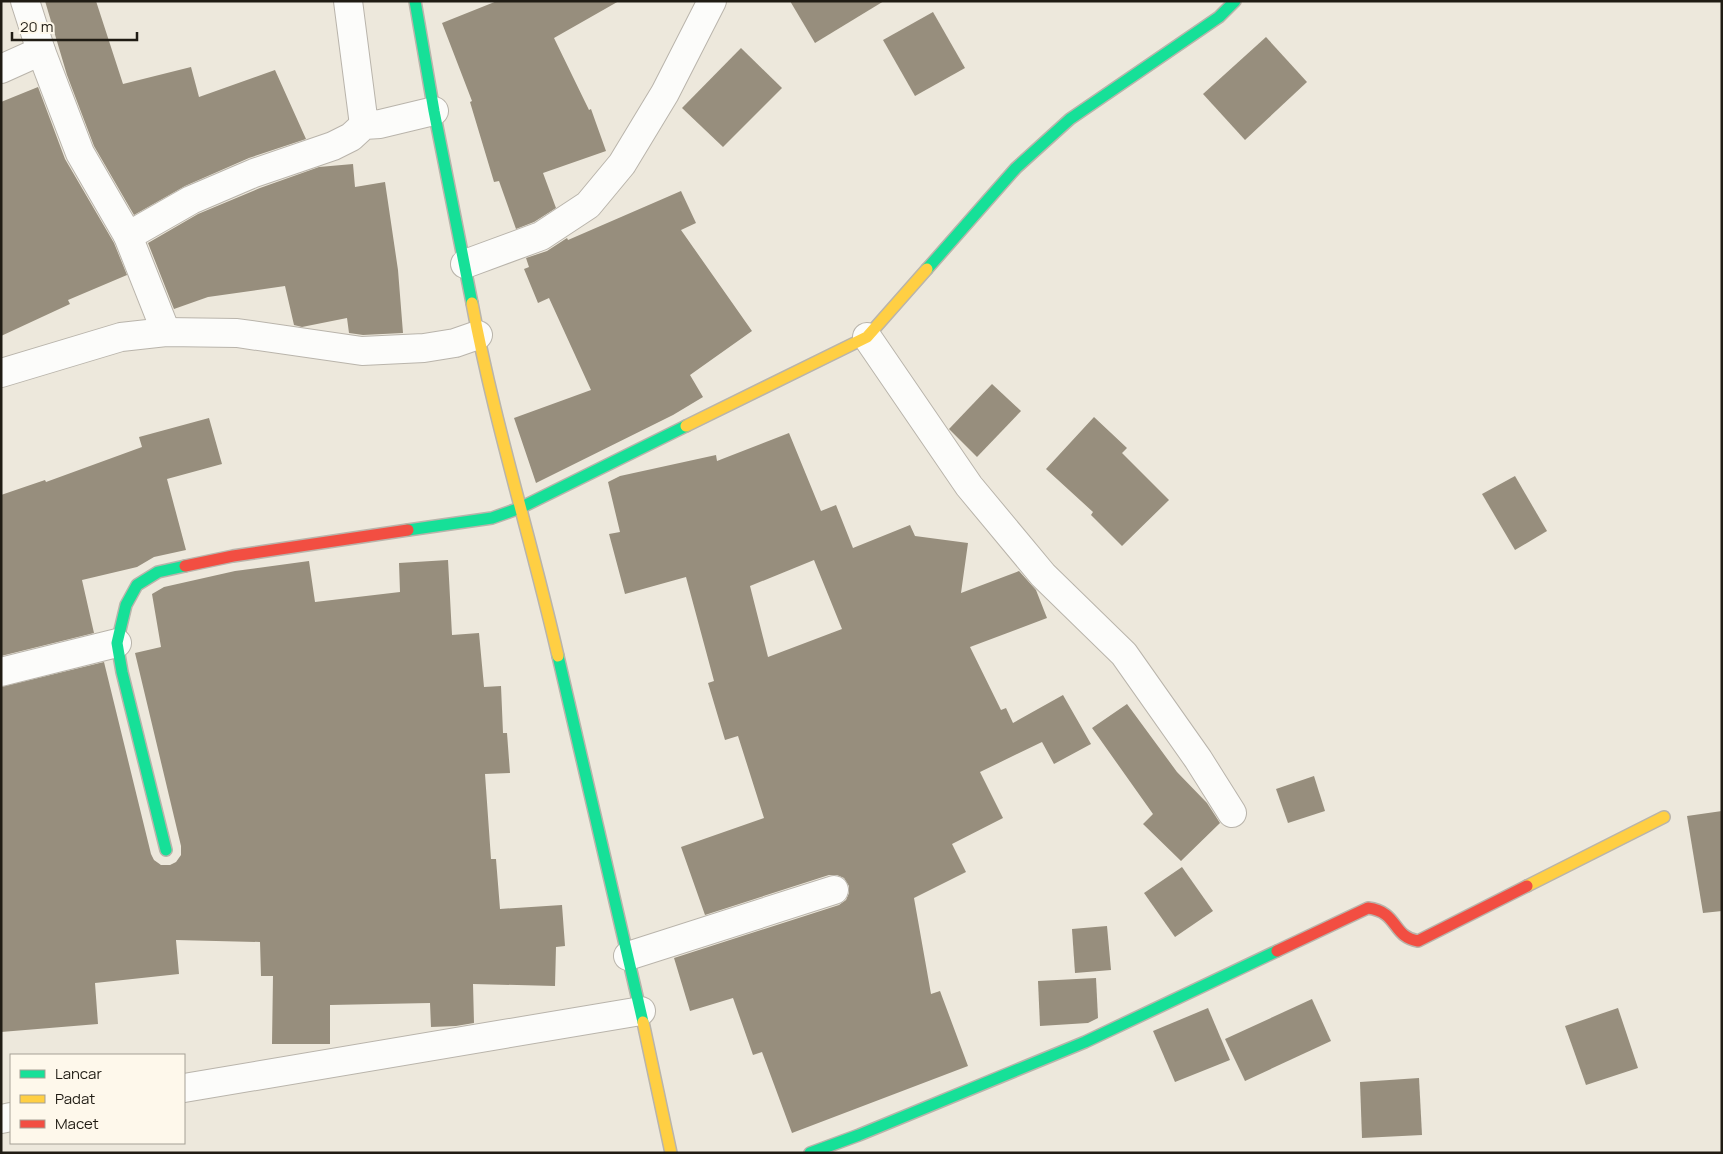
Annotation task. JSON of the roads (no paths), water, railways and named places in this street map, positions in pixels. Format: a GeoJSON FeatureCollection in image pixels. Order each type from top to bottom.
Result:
{"type":"FeatureCollection","features":[{"type":"Feature","properties":{"kind":"street"},"geometry":{"type":"LineString","coordinates":[[25,1],[41,51],[80,153],[128,236],[166,332]]}},
{"type":"Feature","properties":{"kind":"street"},"geometry":{"type":"LineString","coordinates":[[348,1],[372,124]]}},
{"type":"Feature","properties":{"kind":"street"},"geometry":{"type":"LineString","coordinates":[[415,1],[422,114],[466,264],[467,339],[520,508],[545,600],[641,1010],[671,1153]]}},
{"type":"Feature","properties":{"kind":"street"},"geometry":{"type":"LineString","coordinates":[[466,264],[541,236],[588,204],[622,164],[665,92],[712,1]]}},
{"type":"Feature","properties":{"kind":"street"},"geometry":{"type":"LineString","coordinates":[[166,850],[122,672],[117,644],[126,605],[137,585],[158,572],[233,556],[492,518],[520,508],[866,336],[1016,168],[1063,125],[1219,16],[1234,1]]}},
{"type":"Feature","properties":{"kind":"street"},"geometry":{"type":"LineString","coordinates":[[1,69],[41,51]]}},
{"type":"Feature","properties":{"kind":"street"},"geometry":{"type":"LineString","coordinates":[[128,236],[200,196],[254,173],[333,146],[351,138],[372,124],[422,114]]}},
{"type":"Feature","properties":{"kind":"street"},"geometry":{"type":"LineString","coordinates":[[1,373],[121,337],[166,332],[237,333],[362,351],[424,348],[467,339]]}},
{"type":"Feature","properties":{"kind":"street"},"geometry":{"type":"LineString","coordinates":[[866,336],[969,486],[1043,575],[1124,654],[1198,759],[1232,813]]}},
{"type":"Feature","properties":{"kind":"street"},"geometry":{"type":"LineString","coordinates":[[1,672],[117,644]]}},
{"type":"Feature","properties":{"kind":"street"},"geometry":{"type":"LineString","coordinates":[[810,1153],[859,1135],[1085,1042],[1368,908],[1384,910],[1404,938],[1418,941],[1664,817]]}},
{"type":"Feature","properties":{"kind":"street"},"geometry":{"type":"LineString","coordinates":[[628,956],[834,890]]}},
{"type":"Feature","properties":{"kind":"street"},"geometry":{"type":"LineString","coordinates":[[185,1088],[641,1010]]}}]}
